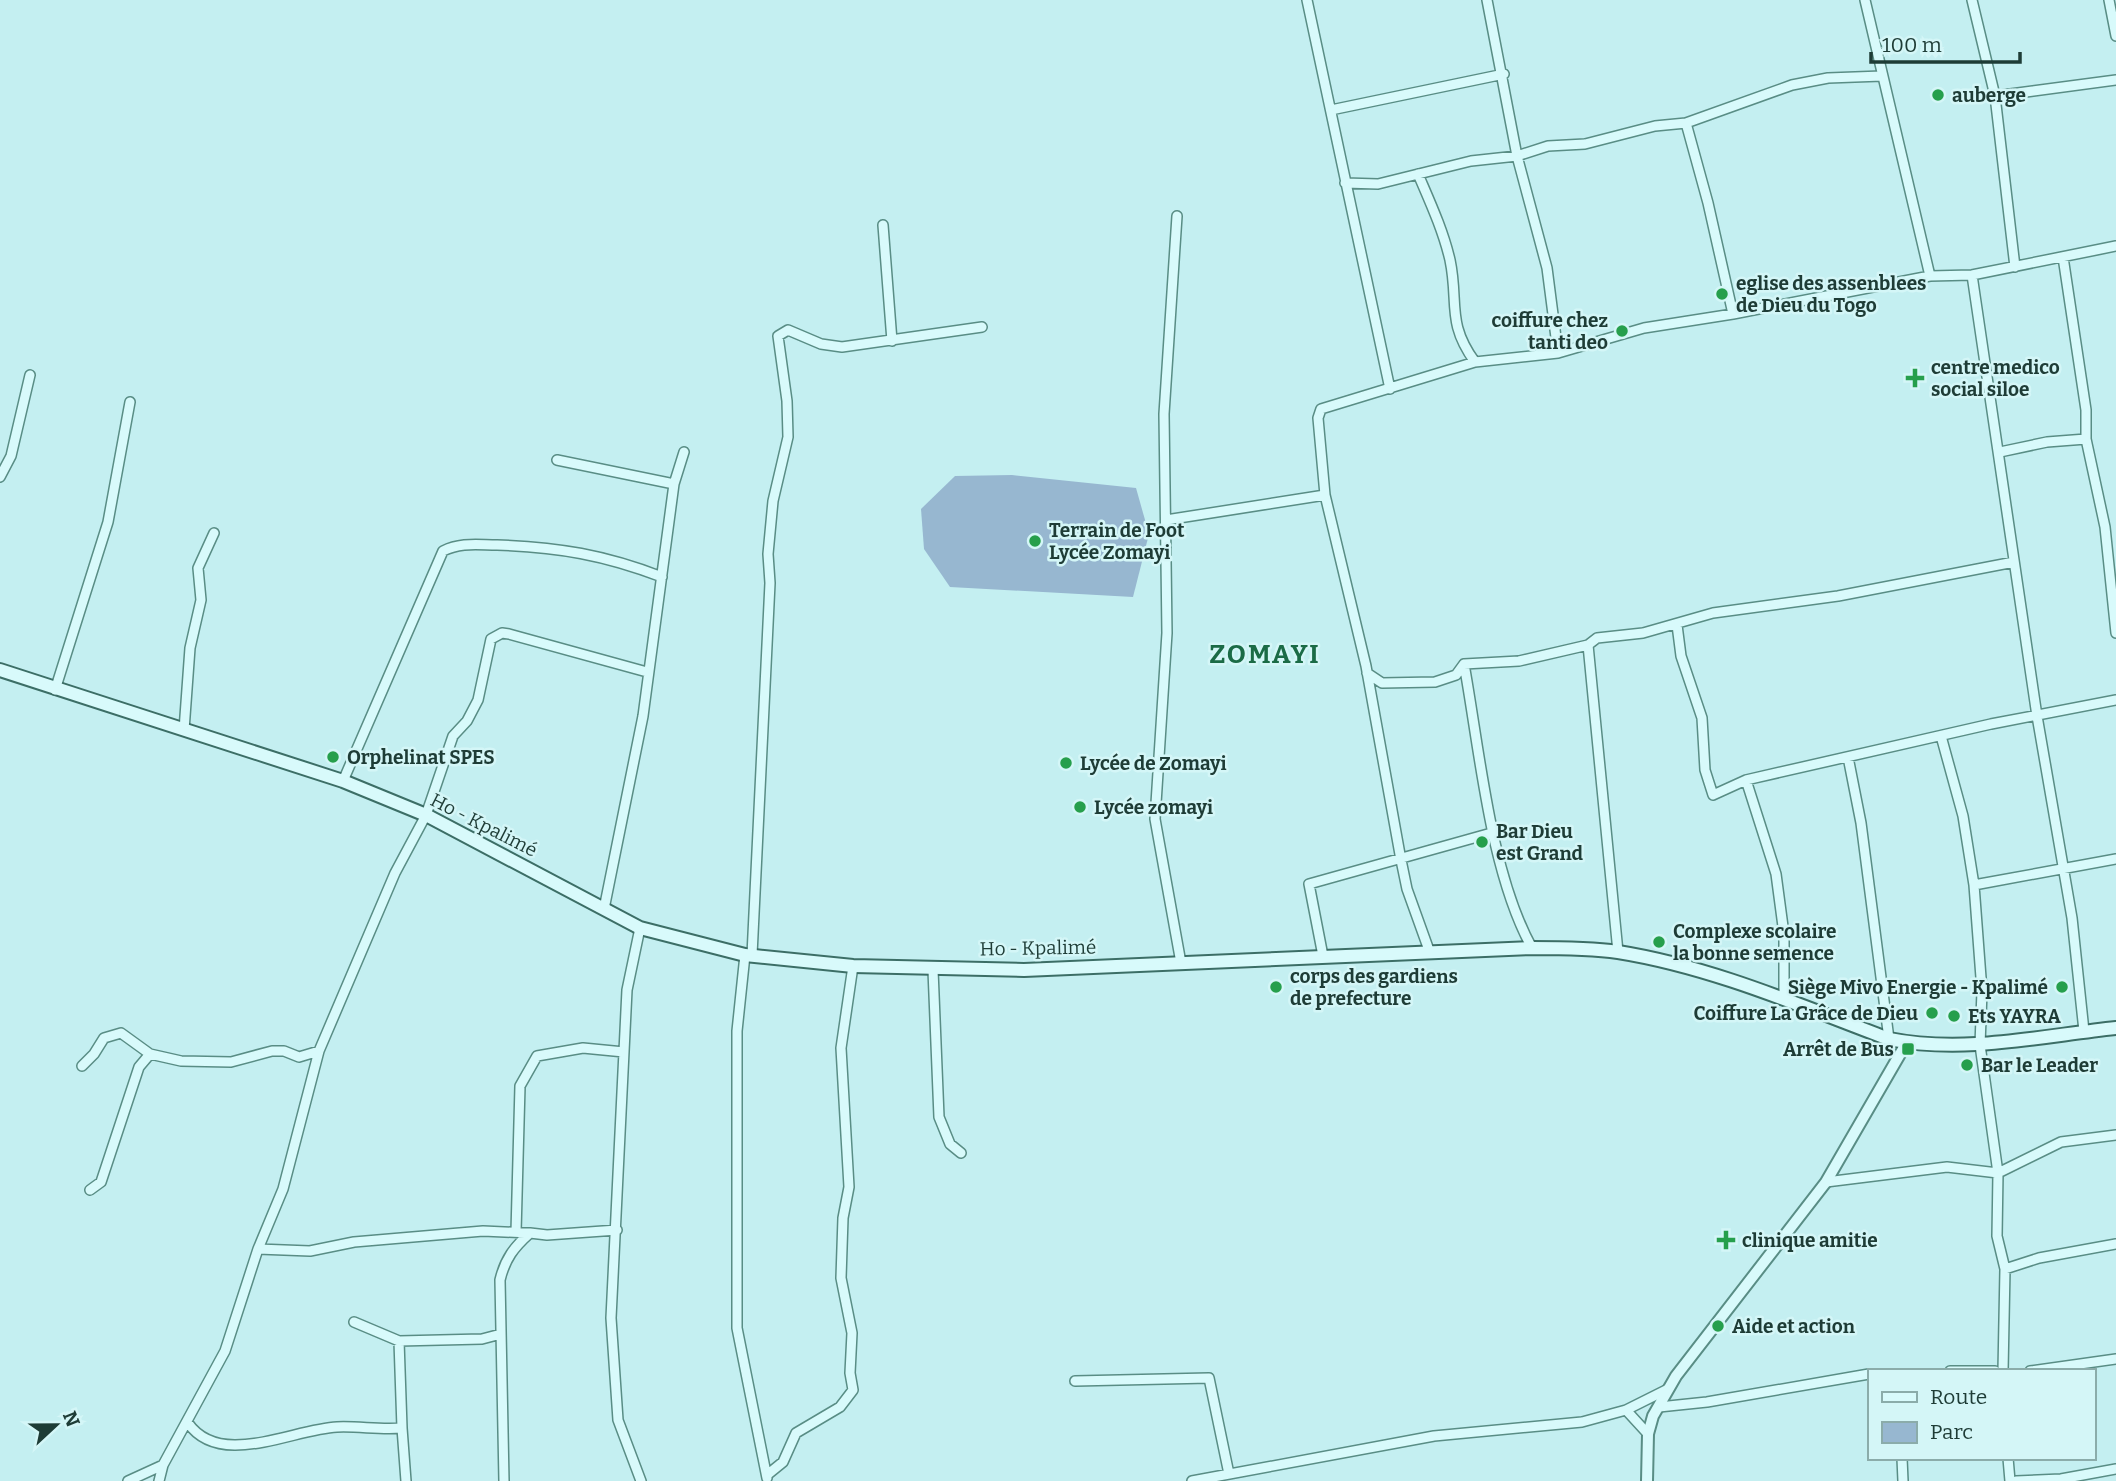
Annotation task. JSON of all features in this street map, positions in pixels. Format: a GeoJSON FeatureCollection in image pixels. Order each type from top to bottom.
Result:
{"type":"FeatureCollection","features":[{"type":"Feature","properties":{"kind":"main road","name":"Ho - Kpalimé"},"geometry":{"type":"LineString","coordinates":[[0,670],[343,781],[426,815],[640,928],[748,955],[853,966],[933,970],[1024,970],[1532,948],[1618,952],[1723,978],[1889,1039],[1906,1042],[1980,1045],[2116,1028]]}},
{"type":"Feature","properties":{"kind":"street"},"geometry":{"type":"LineString","coordinates":[[1307,0],[1390,389]]}},
{"type":"Feature","properties":{"kind":"street"},"geometry":{"type":"LineString","coordinates":[[1487,0],[1504,74],[1517,156],[1547,268],[1558,353]]}},
{"type":"Feature","properties":{"kind":"street"},"geometry":{"type":"LineString","coordinates":[[1865,0],[1930,275]]}},
{"type":"Feature","properties":{"kind":"street"},"geometry":{"type":"LineString","coordinates":[[1972,0],[1995,96],[2015,267]]}},
{"type":"Feature","properties":{"kind":"street"},"geometry":{"type":"LineString","coordinates":[[2109,0],[2116,36]]}},
{"type":"Feature","properties":{"kind":"street"},"geometry":{"type":"LineString","coordinates":[[1331,110],[1504,74]]}},
{"type":"Feature","properties":{"kind":"street"},"geometry":{"type":"LineString","coordinates":[[1345,183],[1378,184],[1471,161],[1517,156],[1548,146],[1586,144],[1655,126],[1686,123],[1792,85],[1828,78],[1882,76]]}},
{"type":"Feature","properties":{"kind":"street"},"geometry":{"type":"LineString","coordinates":[[1995,96],[2116,80]]}},
{"type":"Feature","properties":{"kind":"street"},"geometry":{"type":"LineString","coordinates":[[1686,123],[1733,314]]}},
{"type":"Feature","properties":{"kind":"street"},"geometry":{"type":"LineString","coordinates":[[1418,174],[1450,261],[1456,326],[1461,343],[1475,362]]}},
{"type":"Feature","properties":{"kind":"street"},"geometry":{"type":"LineString","coordinates":[[1177,216],[1164,414],[1167,633],[1155,819],[1158,852],[1181,963]]}},
{"type":"Feature","properties":{"kind":"street"},"geometry":{"type":"LineString","coordinates":[[883,225],[892,341]]}},
{"type":"Feature","properties":{"kind":"street"},"geometry":{"type":"LineString","coordinates":[[1430,953],[1407,889],[1367,673],[1325,495],[1318,412],[1332,404],[1475,362],[1558,353],[1644,328],[1733,314],[1930,275],[1972,275],[2116,246]]}},
{"type":"Feature","properties":{"kind":"street"},"geometry":{"type":"LineString","coordinates":[[2063,257],[2086,410],[2086,439],[2105,527],[2116,633]]}},
{"type":"Feature","properties":{"kind":"street"},"geometry":{"type":"LineString","coordinates":[[1972,275],[2037,716],[2072,918],[2084,1031]]}},
{"type":"Feature","properties":{"kind":"street"},"geometry":{"type":"LineString","coordinates":[[768,1478],[737,1328],[737,1045],[748,955],[770,596],[768,554],[773,501],[788,437],[787,401],[778,336],[788,330],[821,344],[842,347],[982,327]]}},
{"type":"Feature","properties":{"kind":"street"},"geometry":{"type":"LineString","coordinates":[[0,477],[11,456],[30,375]]}},
{"type":"Feature","properties":{"kind":"street"},"geometry":{"type":"LineString","coordinates":[[55,690],[78,609],[108,522],[130,402]]}},
{"type":"Feature","properties":{"kind":"street"},"geometry":{"type":"LineString","coordinates":[[2000,452],[2047,442],[2086,439]]}},
{"type":"Feature","properties":{"kind":"street"},"geometry":{"type":"LineString","coordinates":[[604,909],[643,716],[674,484],[684,452]]}},
{"type":"Feature","properties":{"kind":"street"},"geometry":{"type":"LineString","coordinates":[[557,460],[674,484]]}},
{"type":"Feature","properties":{"kind":"street"},"geometry":{"type":"LineString","coordinates":[[1166,520],[1325,495]]}},
{"type":"Feature","properties":{"kind":"street"},"geometry":{"type":"LineString","coordinates":[[184,730],[190,649],[201,600],[198,568],[214,533]]}},
{"type":"Feature","properties":{"kind":"street"},"geometry":{"type":"LineString","coordinates":[[343,781],[443,551],[464,544],[565,549],[599,555],[662,577]]}},
{"type":"Feature","properties":{"kind":"street"},"geometry":{"type":"LineString","coordinates":[[1464,664],[1519,661],[1588,645],[1597,638],[1677,625],[1713,612],[1838,596],[2014,562]]}},
{"type":"Feature","properties":{"kind":"street"},"geometry":{"type":"LineString","coordinates":[[1677,625],[1681,656],[1702,718],[1708,785],[1713,795],[1746,780],[2116,700]]}},
{"type":"Feature","properties":{"kind":"street"},"geometry":{"type":"LineString","coordinates":[[159,1481],[163,1465],[225,1351],[258,1249],[283,1189],[319,1051],[396,873],[426,815],[453,736],[467,721],[478,701],[488,647],[495,635],[509,634],[647,672]]}},
{"type":"Feature","properties":{"kind":"street"},"geometry":{"type":"LineString","coordinates":[[1588,645],[1618,952]]}},
{"type":"Feature","properties":{"kind":"street"},"geometry":{"type":"LineString","coordinates":[[1367,673],[1382,683],[1435,682],[1456,675],[1464,664]]}},
{"type":"Feature","properties":{"kind":"street"},"geometry":{"type":"LineString","coordinates":[[1464,664],[1505,884],[1520,926],[1532,948]]}},
{"type":"Feature","properties":{"kind":"street"},"geometry":{"type":"LineString","coordinates":[[1941,736],[1963,816],[1974,885],[1982,991],[1980,1045],[1998,1173],[1997,1236],[2005,1269],[2003,1369]]}},
{"type":"Feature","properties":{"kind":"street"},"geometry":{"type":"LineString","coordinates":[[1848,757],[1861,823],[1889,1039]]}},
{"type":"Feature","properties":{"kind":"street"},"geometry":{"type":"LineString","coordinates":[[1746,780],[1776,874],[1784,934],[1784,999]]}},
{"type":"Feature","properties":{"kind":"street"},"geometry":{"type":"LineString","coordinates":[[1323,956],[1309,884],[1495,832]]}},
{"type":"Feature","properties":{"kind":"street"},"geometry":{"type":"LineString","coordinates":[[1974,885],[2116,859]]}},
{"type":"Feature","properties":{"kind":"street"},"geometry":{"type":"LineString","coordinates":[[640,928],[627,990],[611,1318],[616,1408],[624,1441],[641,1481]]}},
{"type":"Feature","properties":{"kind":"street"},"geometry":{"type":"LineString","coordinates":[[768,1478],[783,1462],[796,1433],[840,1407],[853,1390],[850,1373],[852,1333],[841,1278],[843,1218],[849,1187],[841,1048],[853,966]]}},
{"type":"Feature","properties":{"kind":"street"},"geometry":{"type":"LineString","coordinates":[[933,970],[939,1117],[950,1144],[961,1153]]}},
{"type":"Feature","properties":{"kind":"street"},"geometry":{"type":"LineString","coordinates":[[82,1066],[94,1055],[104,1038],[121,1033],[150,1054],[207,1063],[230,1062],[272,1051],[299,1057],[319,1051]]}},
{"type":"Feature","properties":{"kind":"street"},"geometry":{"type":"LineString","coordinates":[[1647,1481],[1648,1434],[1669,1389],[1826,1182],[1906,1042]]}},
{"type":"Feature","properties":{"kind":"street"},"geometry":{"type":"LineString","coordinates":[[516,1232],[520,1086],[537,1056],[583,1048],[624,1052]]}},
{"type":"Feature","properties":{"kind":"street"},"geometry":{"type":"LineString","coordinates":[[90,1190],[101,1182],[139,1067],[150,1054]]}},
{"type":"Feature","properties":{"kind":"street"},"geometry":{"type":"LineString","coordinates":[[1826,1182],[1947,1167],[1998,1173],[2061,1142],[2116,1135]]}},
{"type":"Feature","properties":{"kind":"street"},"geometry":{"type":"LineString","coordinates":[[258,1249],[310,1251],[354,1242],[483,1231],[547,1235],[617,1230]]}},
{"type":"Feature","properties":{"kind":"street"},"geometry":{"type":"LineString","coordinates":[[503,1481],[500,1280],[504,1263],[515,1246],[530,1233]]}},
{"type":"Feature","properties":{"kind":"street"},"geometry":{"type":"LineString","coordinates":[[2005,1269],[2039,1258],[2116,1244]]}},
{"type":"Feature","properties":{"kind":"street"},"geometry":{"type":"LineString","coordinates":[[354,1322],[399,1341],[482,1339],[501,1334]]}},
{"type":"Feature","properties":{"kind":"street"},"geometry":{"type":"LineString","coordinates":[[399,1341],[406,1481]]}},
{"type":"Feature","properties":{"kind":"street"},"geometry":{"type":"LineString","coordinates":[[2044,1369],[2116,1359]]}},
{"type":"Feature","properties":{"kind":"street"},"geometry":{"type":"LineString","coordinates":[[1659,1407],[1707,1402],[1868,1374]]}},
{"type":"Feature","properties":{"kind":"street"},"geometry":{"type":"LineString","coordinates":[[1075,1381],[1209,1378],[1229,1474]]}},
{"type":"Feature","properties":{"kind":"street"},"geometry":{"type":"LineString","coordinates":[[1192,1481],[1434,1436],[1582,1422],[1626,1410],[1669,1389]]}},
{"type":"Feature","properties":{"kind":"street"},"geometry":{"type":"LineString","coordinates":[[1626,1410],[1648,1434]]}},
{"type":"Feature","properties":{"kind":"street"},"geometry":{"type":"LineString","coordinates":[[188,1423],[197,1436],[210,1442],[225,1443],[275,1441],[335,1427],[402,1428]]}},
{"type":"Feature","properties":{"kind":"street"},"geometry":{"type":"LineString","coordinates":[[1902,1460],[1903,1481]]}},
{"type":"Feature","properties":{"kind":"street"},"geometry":{"type":"LineString","coordinates":[[2008,1460],[2010,1481]]}},
{"type":"Feature","properties":{"kind":"street"},"geometry":{"type":"LineString","coordinates":[[128,1481],[163,1465]]}},
{"type":"Feature","properties":{"kind":"street"},"geometry":{"type":"LineString","coordinates":[[2016,1481],[2061,1479],[2116,1469]]}},
{"type":"Feature","properties":{"kind":"green space","name":"Terrain de Foot Lycée Zomayi"},"geometry":{"type":"Polygon","coordinates":[[[1012,475],[1136,488],[1149,534],[1133,597],[950,587],[924,549],[921,509],[955,476],[1012,475]]]}},
{"type":"Feature","properties":{"kind":"place","name":"auberge"},"geometry":{"type":"Point","coordinates":[1938,95]}},
{"type":"Feature","properties":{"kind":"place","name":"eglise des assenblees de Dieu du Togo"},"geometry":{"type":"Point","coordinates":[1722,294]}},
{"type":"Feature","properties":{"kind":"place","name":"coiffure chez tanti deo"},"geometry":{"type":"Point","coordinates":[1622,331]}},
{"type":"Feature","properties":{"kind":"place","name":"centre medico social siloe"},"geometry":{"type":"Point","coordinates":[1915,378]}},
{"type":"Feature","properties":{"kind":"place","name":"Terrain de Foot Lycée Zomayi"},"geometry":{"type":"Point","coordinates":[1035,541]}},
{"type":"Feature","properties":{"kind":"place","name":"Orphelinat SPES"},"geometry":{"type":"Point","coordinates":[333,757]}},
{"type":"Feature","properties":{"kind":"place","name":"Lycée de Zomayi"},"geometry":{"type":"Point","coordinates":[1066,763]}},
{"type":"Feature","properties":{"kind":"place","name":"Lycée zomayi"},"geometry":{"type":"Point","coordinates":[1080,807]}},
{"type":"Feature","properties":{"kind":"place","name":"Bar Dieu est Grand"},"geometry":{"type":"Point","coordinates":[1482,842]}},
{"type":"Feature","properties":{"kind":"place","name":"Complexe scolaire la bonne semence"},"geometry":{"type":"Point","coordinates":[1659,942]}},
{"type":"Feature","properties":{"kind":"place","name":"corps des gardiens de prefecture"},"geometry":{"type":"Point","coordinates":[1276,987]}},
{"type":"Feature","properties":{"kind":"place","name":"Siège Mivo Energie - Kpalimé"},"geometry":{"type":"Point","coordinates":[2062,987]}},
{"type":"Feature","properties":{"kind":"place","name":"Coiffure La Grâce de Dieu"},"geometry":{"type":"Point","coordinates":[1932,1013]}},
{"type":"Feature","properties":{"kind":"place","name":"Ets YAYRA"},"geometry":{"type":"Point","coordinates":[1954,1016]}},
{"type":"Feature","properties":{"kind":"place","name":"Arrêt de Bus"},"geometry":{"type":"Point","coordinates":[1908,1049]}},
{"type":"Feature","properties":{"kind":"place","name":"Bar le Leader"},"geometry":{"type":"Point","coordinates":[1967,1065]}},
{"type":"Feature","properties":{"kind":"place","name":"clinique amitie"},"geometry":{"type":"Point","coordinates":[1726,1240]}},
{"type":"Feature","properties":{"kind":"place","name":"Aide et action"},"geometry":{"type":"Point","coordinates":[1718,1326]}},
{"type":"Feature","properties":{"kind":"district","name":"ZOMAYI"},"geometry":{"type":"Point","coordinates":[1265,654]}}]}
